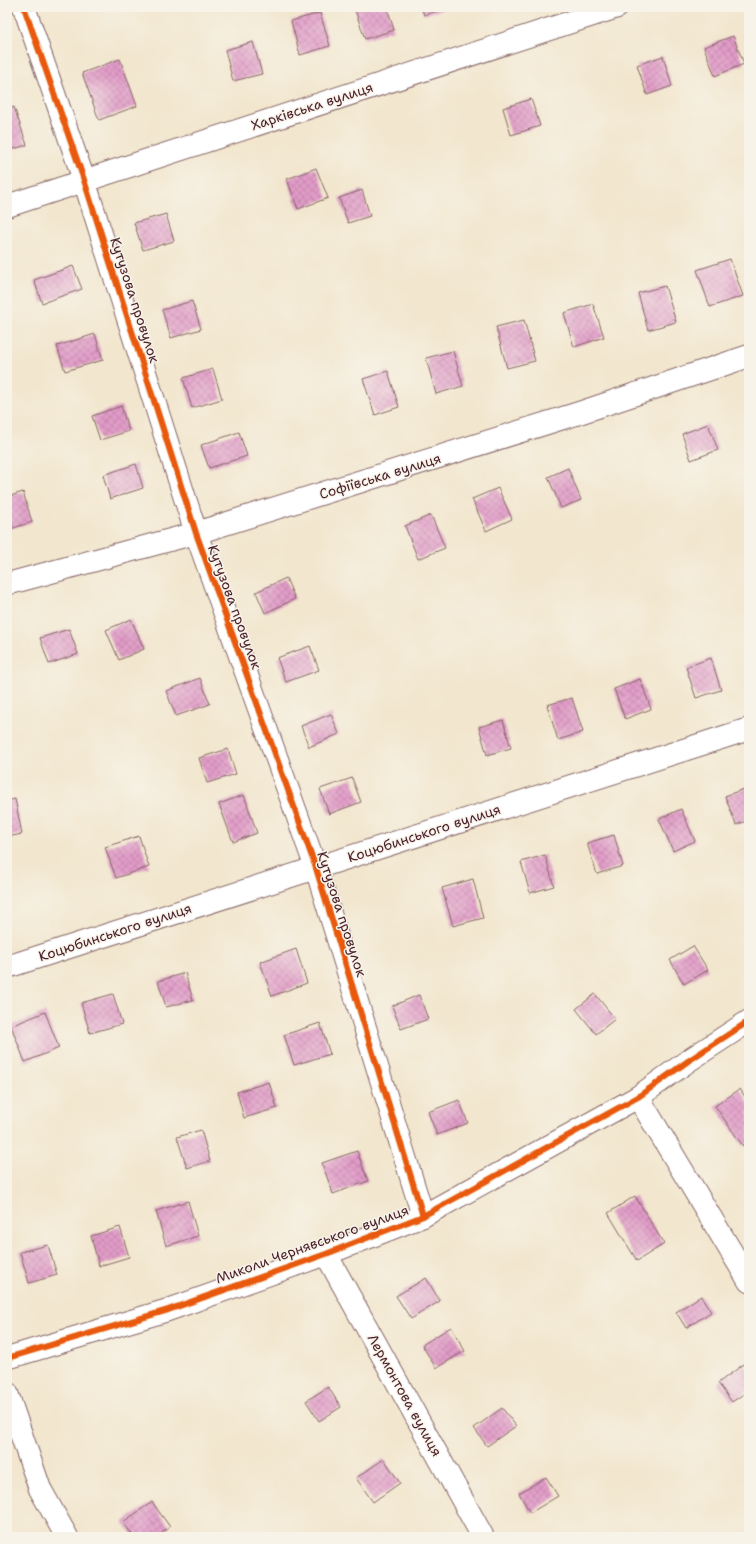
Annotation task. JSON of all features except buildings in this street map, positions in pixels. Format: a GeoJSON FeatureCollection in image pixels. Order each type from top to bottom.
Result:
{"type":"FeatureCollection","features":[{"type":"Feature","properties":{"kind":"street","name":"Кутузова провулок"},"geometry":{"type":"LineString","coordinates":[[24,7],[84,180],[196,533],[316,868],[423,1216]]}},
{"type":"Feature","properties":{"kind":"street","name":"Харківська вулиця"},"geometry":{"type":"LineString","coordinates":[[7,206],[616,7]]}},
{"type":"Feature","properties":{"kind":"street","name":"Софіївська вулиця"},"geometry":{"type":"LineString","coordinates":[[7,584],[196,533],[579,413],[749,356]]}},
{"type":"Feature","properties":{"kind":"street","name":"Коцюбинського вулиця"},"geometry":{"type":"LineString","coordinates":[[7,967],[749,729]]}},
{"type":"Feature","properties":{"kind":"street","name":"Миколи Чернявського вулиця"},"geometry":{"type":"LineString","coordinates":[[7,1358],[168,1310],[326,1254],[423,1216],[638,1097],[688,1061],[749,1021]]}},
{"type":"Feature","properties":{"kind":"street"},"geometry":{"type":"LineString","coordinates":[[638,1097],[749,1281]]}},
{"type":"Feature","properties":{"kind":"street","name":"Лермонтова вулиця"},"geometry":{"type":"LineString","coordinates":[[326,1254],[483,1537]]}},
{"type":"Feature","properties":{"kind":"street"},"geometry":{"type":"LineString","coordinates":[[7,1393],[40,1489],[67,1537]]}},
{"type":"Feature","properties":{"kind":"cycle path"},"geometry":{"type":"LineString","coordinates":[[24,7],[84,180],[196,533],[316,868],[423,1216]]}},
{"type":"Feature","properties":{"kind":"cycle path"},"geometry":{"type":"LineString","coordinates":[[7,1358],[168,1310],[326,1254],[423,1216],[638,1097],[688,1061],[749,1021]]}}]}
